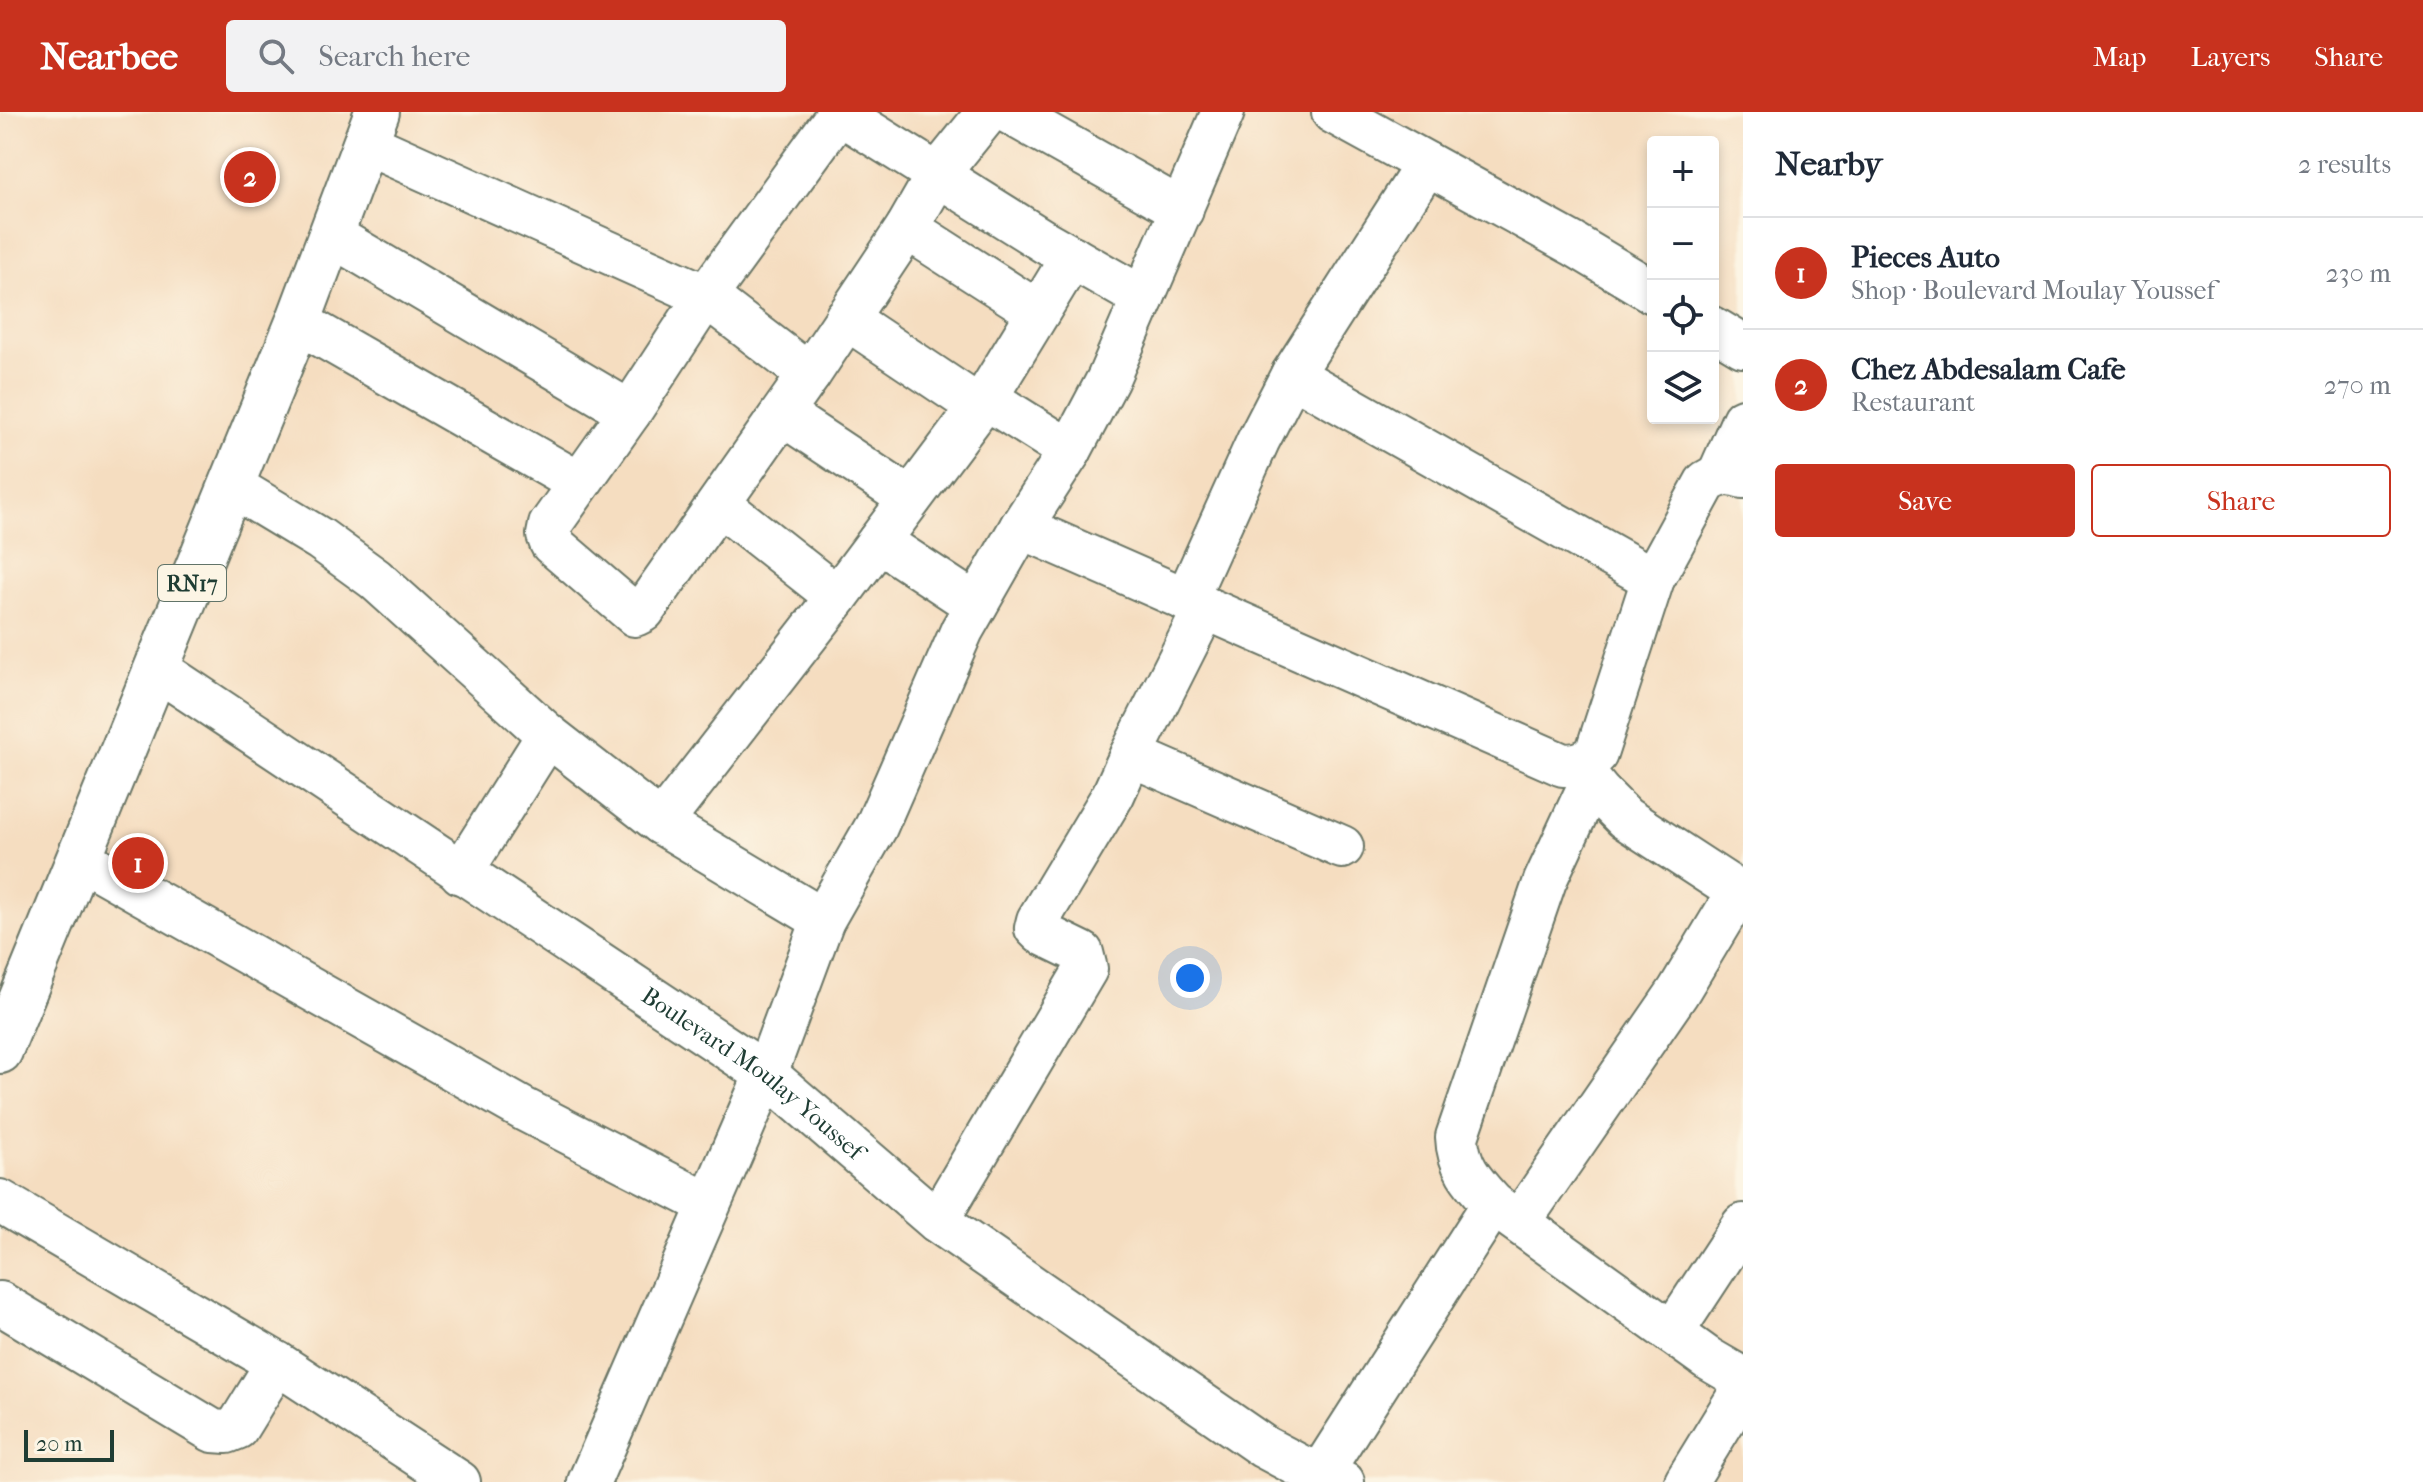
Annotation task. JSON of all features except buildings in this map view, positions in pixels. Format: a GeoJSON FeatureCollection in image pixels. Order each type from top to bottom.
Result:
{"type":"FeatureCollection","features":[{"type":"Feature","properties":{"kind":"main road","name":"RN17"},"geometry":{"type":"LineString","coordinates":[[0,1051],[298,322],[371,127]]}},
{"type":"Feature","properties":{"kind":"street"},"geometry":{"type":"LineString","coordinates":[[988,112],[938,174],[907,228],[809,375],[643,611],[635,615],[551,543],[548,535],[550,525],[630,412],[706,296],[840,112],[938,174],[1072,257],[1143,298]]}},
{"type":"Feature","properties":{"kind":"street"},"geometry":{"type":"LineString","coordinates":[[1008,112],[1182,210]]}},
{"type":"Feature","properties":{"kind":"street"},"geometry":{"type":"LineString","coordinates":[[589,1482],[766,1074],[823,920],[876,827],[962,630],[1021,527],[1070,451],[1108,379],[1223,112]]}},
{"type":"Feature","properties":{"kind":"street"},"geometry":{"type":"LineString","coordinates":[[1333,112],[1573,244],[1647,288]]}},
{"type":"Feature","properties":{"kind":"street"},"geometry":{"type":"LineString","coordinates":[[371,127],[706,296],[809,375]]}},
{"type":"Feature","properties":{"kind":"street"},"geometry":{"type":"LineString","coordinates":[[937,1221],[1086,969],[1082,953],[1036,928],[1038,920],[1113,795],[1196,604],[1258,441],[1292,375],[1427,164]]}},
{"type":"Feature","properties":{"kind":"street"},"geometry":{"type":"LineString","coordinates":[[907,228],[1038,312]]}},
{"type":"Feature","properties":{"kind":"street"},"geometry":{"type":"LineString","coordinates":[[331,235],[630,412]]}},
{"type":"Feature","properties":{"kind":"street"},"geometry":{"type":"LineString","coordinates":[[661,823],[837,597],[982,403],[1072,257]]}},
{"type":"Feature","properties":{"kind":"street"},"geometry":{"type":"LineString","coordinates":[[846,318],[982,403],[1070,451]]}},
{"type":"Feature","properties":{"kind":"street"},"geometry":{"type":"LineString","coordinates":[[298,322],[579,483]]}},
{"type":"Feature","properties":{"kind":"street"},"geometry":{"type":"LineString","coordinates":[[1719,332],[1743,346]]}},
{"type":"Feature","properties":{"kind":"street"},"geometry":{"type":"LineString","coordinates":[[1292,375],[1653,579]]}},
{"type":"Feature","properties":{"kind":"street"},"geometry":{"type":"LineString","coordinates":[[782,414],[910,499]]}},
{"type":"Feature","properties":{"kind":"street"},"geometry":{"type":"LineString","coordinates":[[1743,420],[1731,476],[1706,482],[1653,579],[1596,754],[1587,762],[1457,1137],[1458,1154],[1467,1174],[1506,1212],[1707,1358],[1743,1379]]}},
{"type":"Feature","properties":{"kind":"street"},"geometry":{"type":"LineString","coordinates":[[232,486],[320,539],[375,579],[548,735],[661,823],[823,920]]}},
{"type":"Feature","properties":{"kind":"street"},"geometry":{"type":"LineString","coordinates":[[719,504],[837,597]]}},
{"type":"Feature","properties":{"kind":"street"},"geometry":{"type":"LineString","coordinates":[[1021,527],[1584,773],[1625,818],[1740,894],[1678,992],[1506,1212],[1331,1479]]}},
{"type":"Feature","properties":{"kind":"street"},"geometry":{"type":"LineString","coordinates":[[879,541],[976,605]]}},
{"type":"Feature","properties":{"kind":"street","name":"Boulevard Moulay Youssef"},"geometry":{"type":"LineString","coordinates":[[157,669],[766,1074],[937,1221],[1264,1447],[1331,1479]]}},
{"type":"Feature","properties":{"kind":"street"},"geometry":{"type":"LineString","coordinates":[[461,873],[548,735]]}},
{"type":"Feature","properties":{"kind":"street"},"geometry":{"type":"LineString","coordinates":[[1131,755],[1342,847]]}},
{"type":"Feature","properties":{"kind":"street"},"geometry":{"type":"LineString","coordinates":[[79,858],[525,1110],[708,1204]]}},
{"type":"Feature","properties":{"kind":"street"},"geometry":{"type":"LineString","coordinates":[[0,1201],[277,1363],[459,1482]]}},
{"type":"Feature","properties":{"kind":"street"},"geometry":{"type":"LineString","coordinates":[[1672,1333],[1743,1225]]}},
{"type":"Feature","properties":{"kind":"street"},"geometry":{"type":"LineString","coordinates":[[0,1303],[213,1431],[227,1432],[237,1428],[277,1363]]}},
{"type":"Feature","properties":{"kind":"street"},"geometry":{"type":"LineString","coordinates":[[1686,1482],[1743,1389]]}},
{"type":"Feature","properties":{"kind":"place","name":"Chez Abdesalam Cafe"},"geometry":{"type":"Point","coordinates":[250,177]}},
{"type":"Feature","properties":{"kind":"place","name":"Pieces Auto"},"geometry":{"type":"Point","coordinates":[138,863]}}]}
